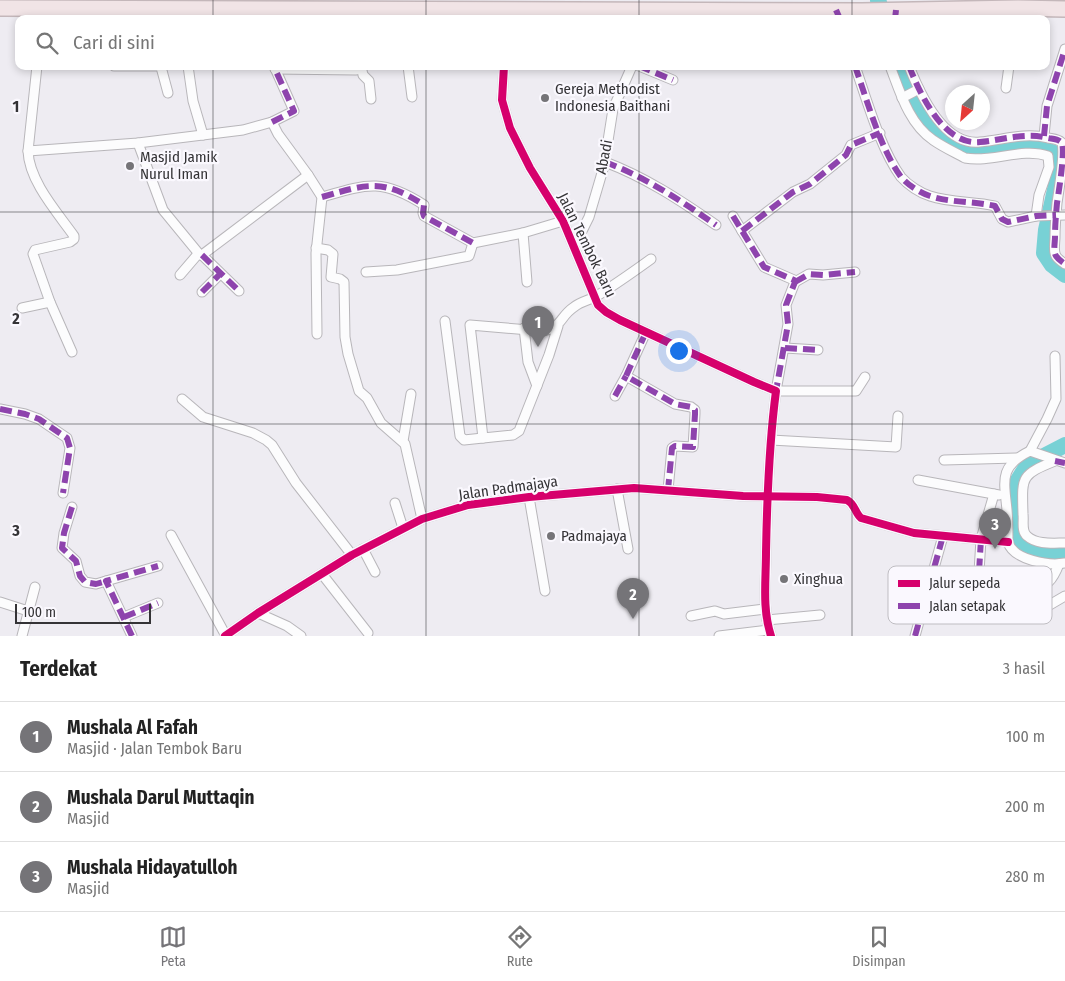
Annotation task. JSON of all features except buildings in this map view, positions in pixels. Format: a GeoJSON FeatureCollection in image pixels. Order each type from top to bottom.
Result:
{"type":"FeatureCollection","features":[{"type":"Feature","properties":{"kind":"highway"},"geometry":{"type":"LineString","coordinates":[[0,8],[43,13],[658,15]]}},
{"type":"Feature","properties":{"kind":"highway"},"geometry":{"type":"LineString","coordinates":[[844,15],[862,11],[895,13],[1017,13],[1065,9]]}},
{"type":"Feature","properties":{"kind":"street"},"geometry":{"type":"LineString","coordinates":[[1044,136],[1047,106],[1065,49]]}},
{"type":"Feature","properties":{"kind":"street"},"geometry":{"type":"LineString","coordinates":[[37,70],[28,161],[33,174],[74,236],[74,239],[70,242],[34,250],[34,260],[72,352]]}},
{"type":"Feature","properties":{"kind":"street"},"geometry":{"type":"LineString","coordinates":[[162,70],[168,93]]}},
{"type":"Feature","properties":{"kind":"street"},"geometry":{"type":"LineString","coordinates":[[189,70],[193,100],[203,135]]}},
{"type":"Feature","properties":{"kind":"street"},"geometry":{"type":"LineString","coordinates":[[28,151],[138,143],[243,130],[272,122],[294,111],[275,70]]}},
{"type":"Feature","properties":{"kind":"street"},"geometry":{"type":"LineString","coordinates":[[359,70],[369,81],[371,99]]}},
{"type":"Feature","properties":{"kind":"street"},"geometry":{"type":"LineString","coordinates":[[409,70],[412,97]]}},
{"type":"Feature","properties":{"kind":"street","name":"Jalan Tembok Baru"},"geometry":{"type":"LineString","coordinates":[[504,70],[502,100],[510,128],[530,168],[563,221],[598,305],[606,312],[646,332],[776,391]]}},
{"type":"Feature","properties":{"kind":"street","name":"Abadi"},"geometry":{"type":"LineString","coordinates":[[574,246],[588,217],[605,162],[614,109],[630,70]]}},
{"type":"Feature","properties":{"kind":"street"},"geometry":{"type":"LineString","coordinates":[[649,70],[673,80]]}},
{"type":"Feature","properties":{"kind":"street"},"geometry":{"type":"LineString","coordinates":[[856,70],[886,150],[902,178],[916,190],[943,199],[995,206],[1004,220],[1008,222],[1038,216],[1058,215]]}},
{"type":"Feature","properties":{"kind":"street"},"geometry":{"type":"LineString","coordinates":[[892,70],[915,121],[932,140],[965,158],[983,159],[1026,154],[1048,156],[1049,167],[1039,195],[1038,216]]}},
{"type":"Feature","properties":{"kind":"street"},"geometry":{"type":"LineString","coordinates":[[910,70],[917,90],[930,111],[937,120],[964,140],[978,142],[1026,135],[1044,136],[1060,141],[1065,148],[1064,169],[1054,249],[1056,256],[1065,264]]}},
{"type":"Feature","properties":{"kind":"street"},"geometry":{"type":"LineString","coordinates":[[1006,88],[1008,70]]}},
{"type":"Feature","properties":{"kind":"street"},"geometry":{"type":"LineString","coordinates":[[903,98],[917,90]]}},
{"type":"Feature","properties":{"kind":"street"},"geometry":{"type":"LineString","coordinates":[[272,122],[278,134],[322,198],[316,248],[317,334]]}},
{"type":"Feature","properties":{"kind":"street"},"geometry":{"type":"LineString","coordinates":[[742,231],[793,192],[810,184],[846,155],[851,145],[880,133]]}},
{"type":"Feature","properties":{"kind":"street"},"geometry":{"type":"LineString","coordinates":[[138,143],[163,210],[199,255],[239,291]]}},
{"type":"Feature","properties":{"kind":"street"},"geometry":{"type":"LineString","coordinates":[[605,162],[632,172],[676,197],[716,225]]}},
{"type":"Feature","properties":{"kind":"street"},"geometry":{"type":"LineString","coordinates":[[180,275],[199,255],[308,175]]}},
{"type":"Feature","properties":{"kind":"street"},"geometry":{"type":"LineString","coordinates":[[322,198],[360,186],[378,185],[395,189],[424,205],[424,216],[473,243],[523,233],[563,221]]}},
{"type":"Feature","properties":{"kind":"street"},"geometry":{"type":"LineString","coordinates":[[734,216],[764,267],[795,282]]}},
{"type":"Feature","properties":{"kind":"street"},"geometry":{"type":"LineString","coordinates":[[523,233],[527,282]]}},
{"type":"Feature","properties":{"kind":"street"},"geometry":{"type":"LineString","coordinates":[[366,272],[397,270],[469,256],[473,243]]}},
{"type":"Feature","properties":{"kind":"street"},"geometry":{"type":"LineString","coordinates":[[316,248],[332,252],[331,277],[344,282],[345,337],[359,391],[367,398],[381,423],[406,444],[422,519]]}},
{"type":"Feature","properties":{"kind":"street"},"geometry":{"type":"LineString","coordinates":[[445,320],[460,436],[464,440],[517,433],[549,355],[558,326],[566,314],[575,306],[594,297],[651,260]]}},
{"type":"Feature","properties":{"kind":"street"},"geometry":{"type":"LineString","coordinates":[[719,636],[770,633],[765,609],[767,497],[776,391],[788,324],[786,305],[795,282],[809,274],[823,275],[855,272]]}},
{"type":"Feature","properties":{"kind":"street"},"geometry":{"type":"LineString","coordinates":[[202,292],[219,275]]}},
{"type":"Feature","properties":{"kind":"street"},"geometry":{"type":"LineString","coordinates":[[22,308],[50,302]]}},
{"type":"Feature","properties":{"kind":"street"},"geometry":{"type":"LineString","coordinates":[[483,438],[470,325],[524,328],[541,331],[550,330],[558,326]]}},
{"type":"Feature","properties":{"kind":"street"},"geometry":{"type":"LineString","coordinates":[[524,328],[528,362],[536,386]]}},
{"type":"Feature","properties":{"kind":"street"},"geometry":{"type":"LineString","coordinates":[[615,396],[646,332]]}},
{"type":"Feature","properties":{"kind":"street"},"geometry":{"type":"LineString","coordinates":[[785,348],[818,350]]}},
{"type":"Feature","properties":{"kind":"street"},"geometry":{"type":"LineString","coordinates":[[1032,452],[1056,399],[1055,356]]}},
{"type":"Feature","properties":{"kind":"street"},"geometry":{"type":"LineString","coordinates":[[626,376],[675,404],[691,407],[695,410],[693,447],[675,446],[672,448],[668,490]]}},
{"type":"Feature","properties":{"kind":"street"},"geometry":{"type":"LineString","coordinates":[[776,391],[856,391],[865,376]]}},
{"type":"Feature","properties":{"kind":"street"},"geometry":{"type":"LineString","coordinates":[[403,441],[411,394]]}},
{"type":"Feature","properties":{"kind":"street"},"geometry":{"type":"LineString","coordinates":[[182,399],[203,417],[253,433],[272,445],[296,483],[352,555]]}},
{"type":"Feature","properties":{"kind":"street"},"geometry":{"type":"LineString","coordinates":[[0,408],[39,419],[68,438],[70,448],[63,493]]}},
{"type":"Feature","properties":{"kind":"street"},"geometry":{"type":"LineString","coordinates":[[771,440],[896,447],[898,416]]}},
{"type":"Feature","properties":{"kind":"street"},"geometry":{"type":"LineString","coordinates":[[944,460],[1016,458],[1032,452],[1065,463]]}},
{"type":"Feature","properties":{"kind":"street"},"geometry":{"type":"LineString","coordinates":[[1016,458],[1008,470],[1004,481],[1008,542],[1012,550],[1021,556],[1048,564],[1062,564]]}},
{"type":"Feature","properties":{"kind":"street"},"geometry":{"type":"LineString","coordinates":[[1053,460],[1037,468],[1027,476],[1022,495],[1024,530],[1028,537],[1034,540],[1047,543],[1065,543]]}},
{"type":"Feature","properties":{"kind":"street"},"geometry":{"type":"LineString","coordinates":[[918,480],[1004,495]]}},
{"type":"Feature","properties":{"kind":"street"},"geometry":{"type":"LineString","coordinates":[[617,489],[628,548]]}},
{"type":"Feature","properties":{"kind":"street","name":"Jalan Padmajaya"},"geometry":{"type":"LineString","coordinates":[[226,636],[258,613],[352,555],[422,519],[468,505],[529,497],[617,489],[668,490],[767,497],[817,497],[847,500],[851,502],[861,518],[899,530],[1008,542]]}},
{"type":"Feature","properties":{"kind":"street"},"geometry":{"type":"LineString","coordinates":[[979,566],[981,539],[994,494]]}},
{"type":"Feature","properties":{"kind":"street"},"geometry":{"type":"LineString","coordinates":[[529,497],[545,592]]}},
{"type":"Feature","properties":{"kind":"street"},"geometry":{"type":"LineString","coordinates":[[396,503],[403,528]]}},
{"type":"Feature","properties":{"kind":"street"},"geometry":{"type":"LineString","coordinates":[[72,507],[62,548],[76,561],[80,576],[86,582],[96,584],[158,566]]}},
{"type":"Feature","properties":{"kind":"street"},"geometry":{"type":"LineString","coordinates":[[171,535],[226,636]]}},
{"type":"Feature","properties":{"kind":"street"},"geometry":{"type":"LineString","coordinates":[[935,566],[943,536]]}},
{"type":"Feature","properties":{"kind":"street"},"geometry":{"type":"LineString","coordinates":[[363,549],[375,572]]}},
{"type":"Feature","properties":{"kind":"street"},"geometry":{"type":"LineString","coordinates":[[1052,580],[1062,564]]}},
{"type":"Feature","properties":{"kind":"street"},"geometry":{"type":"LineString","coordinates":[[322,574],[368,633]]}},
{"type":"Feature","properties":{"kind":"street"},"geometry":{"type":"LineString","coordinates":[[106,581],[132,636]]}},
{"type":"Feature","properties":{"kind":"street"},"geometry":{"type":"LineString","coordinates":[[22,636],[35,587]]}},
{"type":"Feature","properties":{"kind":"street"},"geometry":{"type":"LineString","coordinates":[[1052,604],[1065,596]]}},
{"type":"Feature","properties":{"kind":"street"},"geometry":{"type":"LineString","coordinates":[[0,602],[28,611]]}},
{"type":"Feature","properties":{"kind":"street"},"geometry":{"type":"LineString","coordinates":[[124,617],[158,603]]}},
{"type":"Feature","properties":{"kind":"street"},"geometry":{"type":"LineString","coordinates":[[690,616],[715,612],[724,614],[765,609]]}},
{"type":"Feature","properties":{"kind":"street"},"geometry":{"type":"LineString","coordinates":[[258,613],[287,626],[301,636]]}},
{"type":"Feature","properties":{"kind":"street"},"geometry":{"type":"LineString","coordinates":[[767,620],[820,615]]}},
{"type":"Feature","properties":{"kind":"waterway"},"geometry":{"type":"LineString","coordinates":[[878,0],[884,15]]}},
{"type":"Feature","properties":{"kind":"waterway"},"geometry":{"type":"LineString","coordinates":[[903,70],[916,100],[931,123],[947,138],[976,153],[1030,144],[1054,153],[1059,161],[1046,230],[1044,253],[1052,265],[1065,275]]}},
{"type":"Feature","properties":{"kind":"waterway"},"geometry":{"type":"LineString","coordinates":[[1065,445],[1038,459],[1025,469],[1018,480],[1016,494],[1021,540],[1032,551],[1055,555],[1065,553]]}},
{"type":"Feature","properties":{"kind":"marked path"},"geometry":{"type":"LineString","coordinates":[[836,10],[838,15]]}},
{"type":"Feature","properties":{"kind":"marked path"},"geometry":{"type":"LineString","coordinates":[[895,15],[896,10]]}},
{"type":"Feature","properties":{"kind":"marked path"},"geometry":{"type":"LineString","coordinates":[[1044,136],[1047,106],[1065,49]]}},
{"type":"Feature","properties":{"kind":"marked path"},"geometry":{"type":"LineString","coordinates":[[272,122],[294,111],[275,70]]}},
{"type":"Feature","properties":{"kind":"marked path"},"geometry":{"type":"LineString","coordinates":[[649,70],[673,80]]}},
{"type":"Feature","properties":{"kind":"marked path"},"geometry":{"type":"LineString","coordinates":[[856,70],[875,123],[893,165],[901,177],[911,186],[922,193],[938,198],[995,206],[1002,219],[1008,222],[1036,216],[1056,215]]}},
{"type":"Feature","properties":{"kind":"marked path"},"geometry":{"type":"LineString","coordinates":[[911,70],[935,116],[955,136],[967,141],[980,142],[1022,136],[1039,136],[1056,139],[1062,143],[1062,163],[1054,249],[1056,256],[1065,264]]}},
{"type":"Feature","properties":{"kind":"marked path"},"geometry":{"type":"LineString","coordinates":[[742,231],[793,192],[810,184],[846,155],[851,145],[880,133]]}},
{"type":"Feature","properties":{"kind":"marked path"},"geometry":{"type":"LineString","coordinates":[[605,162],[662,190],[716,225]]}},
{"type":"Feature","properties":{"kind":"marked path"},"geometry":{"type":"LineString","coordinates":[[322,197],[363,187],[385,187],[409,196],[424,205],[424,216],[473,243]]}},
{"type":"Feature","properties":{"kind":"marked path"},"geometry":{"type":"LineString","coordinates":[[733,216],[764,267],[795,282],[786,305],[788,324],[776,391]]}},
{"type":"Feature","properties":{"kind":"marked path"},"geometry":{"type":"LineString","coordinates":[[202,255],[239,291]]}},
{"type":"Feature","properties":{"kind":"marked path"},"geometry":{"type":"LineString","coordinates":[[795,282],[809,274],[823,275],[855,272]]}},
{"type":"Feature","properties":{"kind":"marked path"},"geometry":{"type":"LineString","coordinates":[[202,292],[220,274]]}},
{"type":"Feature","properties":{"kind":"marked path"},"geometry":{"type":"LineString","coordinates":[[646,332],[626,376],[675,404],[691,407],[695,410],[693,447],[675,446],[672,448],[668,490]]}},
{"type":"Feature","properties":{"kind":"marked path"},"geometry":{"type":"LineString","coordinates":[[785,348],[818,350]]}},
{"type":"Feature","properties":{"kind":"marked path"},"geometry":{"type":"LineString","coordinates":[[615,396],[626,376]]}},
{"type":"Feature","properties":{"kind":"marked path"},"geometry":{"type":"LineString","coordinates":[[0,409],[39,419],[67,438],[70,448],[63,493]]}},
{"type":"Feature","properties":{"kind":"marked path"},"geometry":{"type":"LineString","coordinates":[[1055,461],[1065,463]]}},
{"type":"Feature","properties":{"kind":"marked path"},"geometry":{"type":"LineString","coordinates":[[72,507],[64,533],[62,548],[76,561],[80,576],[85,582],[96,584],[106,581]]}},
{"type":"Feature","properties":{"kind":"marked path"},"geometry":{"type":"LineString","coordinates":[[935,566],[943,536]]}},
{"type":"Feature","properties":{"kind":"marked path"},"geometry":{"type":"LineString","coordinates":[[979,566],[981,539]]}},
{"type":"Feature","properties":{"kind":"marked path"},"geometry":{"type":"LineString","coordinates":[[132,636],[106,581],[158,566]]}},
{"type":"Feature","properties":{"kind":"marked path"},"geometry":{"type":"LineString","coordinates":[[124,617],[158,603]]}},
{"type":"Feature","properties":{"kind":"marked path"},"geometry":{"type":"LineString","coordinates":[[915,636],[918,624]]}},
{"type":"Feature","properties":{"kind":"cycle path"},"geometry":{"type":"LineString","coordinates":[[504,70],[502,100],[510,128],[530,168],[563,221],[598,305],[620,320],[776,391],[769,471],[765,584],[766,615],[771,636]]}},
{"type":"Feature","properties":{"kind":"cycle path"},"geometry":{"type":"LineString","coordinates":[[225,636],[258,613],[352,555],[422,519],[468,505],[529,497],[634,488],[743,496],[817,497],[847,500],[861,518],[914,533],[1008,542]]}},
{"type":"Feature","properties":{"kind":"place","name":"Gereja Methodist Indonesia Baithani"},"geometry":{"type":"Point","coordinates":[545,98]}},
{"type":"Feature","properties":{"kind":"place","name":"Masjid Jamik Nurul Iman"},"geometry":{"type":"Point","coordinates":[130,166]}},
{"type":"Feature","properties":{"kind":"place","name":"Mushala Al Fafah"},"geometry":{"type":"Point","coordinates":[538,347]}},
{"type":"Feature","properties":{"kind":"place","name":"Padmajaya"},"geometry":{"type":"Point","coordinates":[551,536]}},
{"type":"Feature","properties":{"kind":"place","name":"Mushala Hidayatulloh"},"geometry":{"type":"Point","coordinates":[995,549]}},
{"type":"Feature","properties":{"kind":"place","name":"Xinghua"},"geometry":{"type":"Point","coordinates":[784,579]}},
{"type":"Feature","properties":{"kind":"place","name":"Mushala Darul Muttaqin"},"geometry":{"type":"Point","coordinates":[633,619]}}]}
